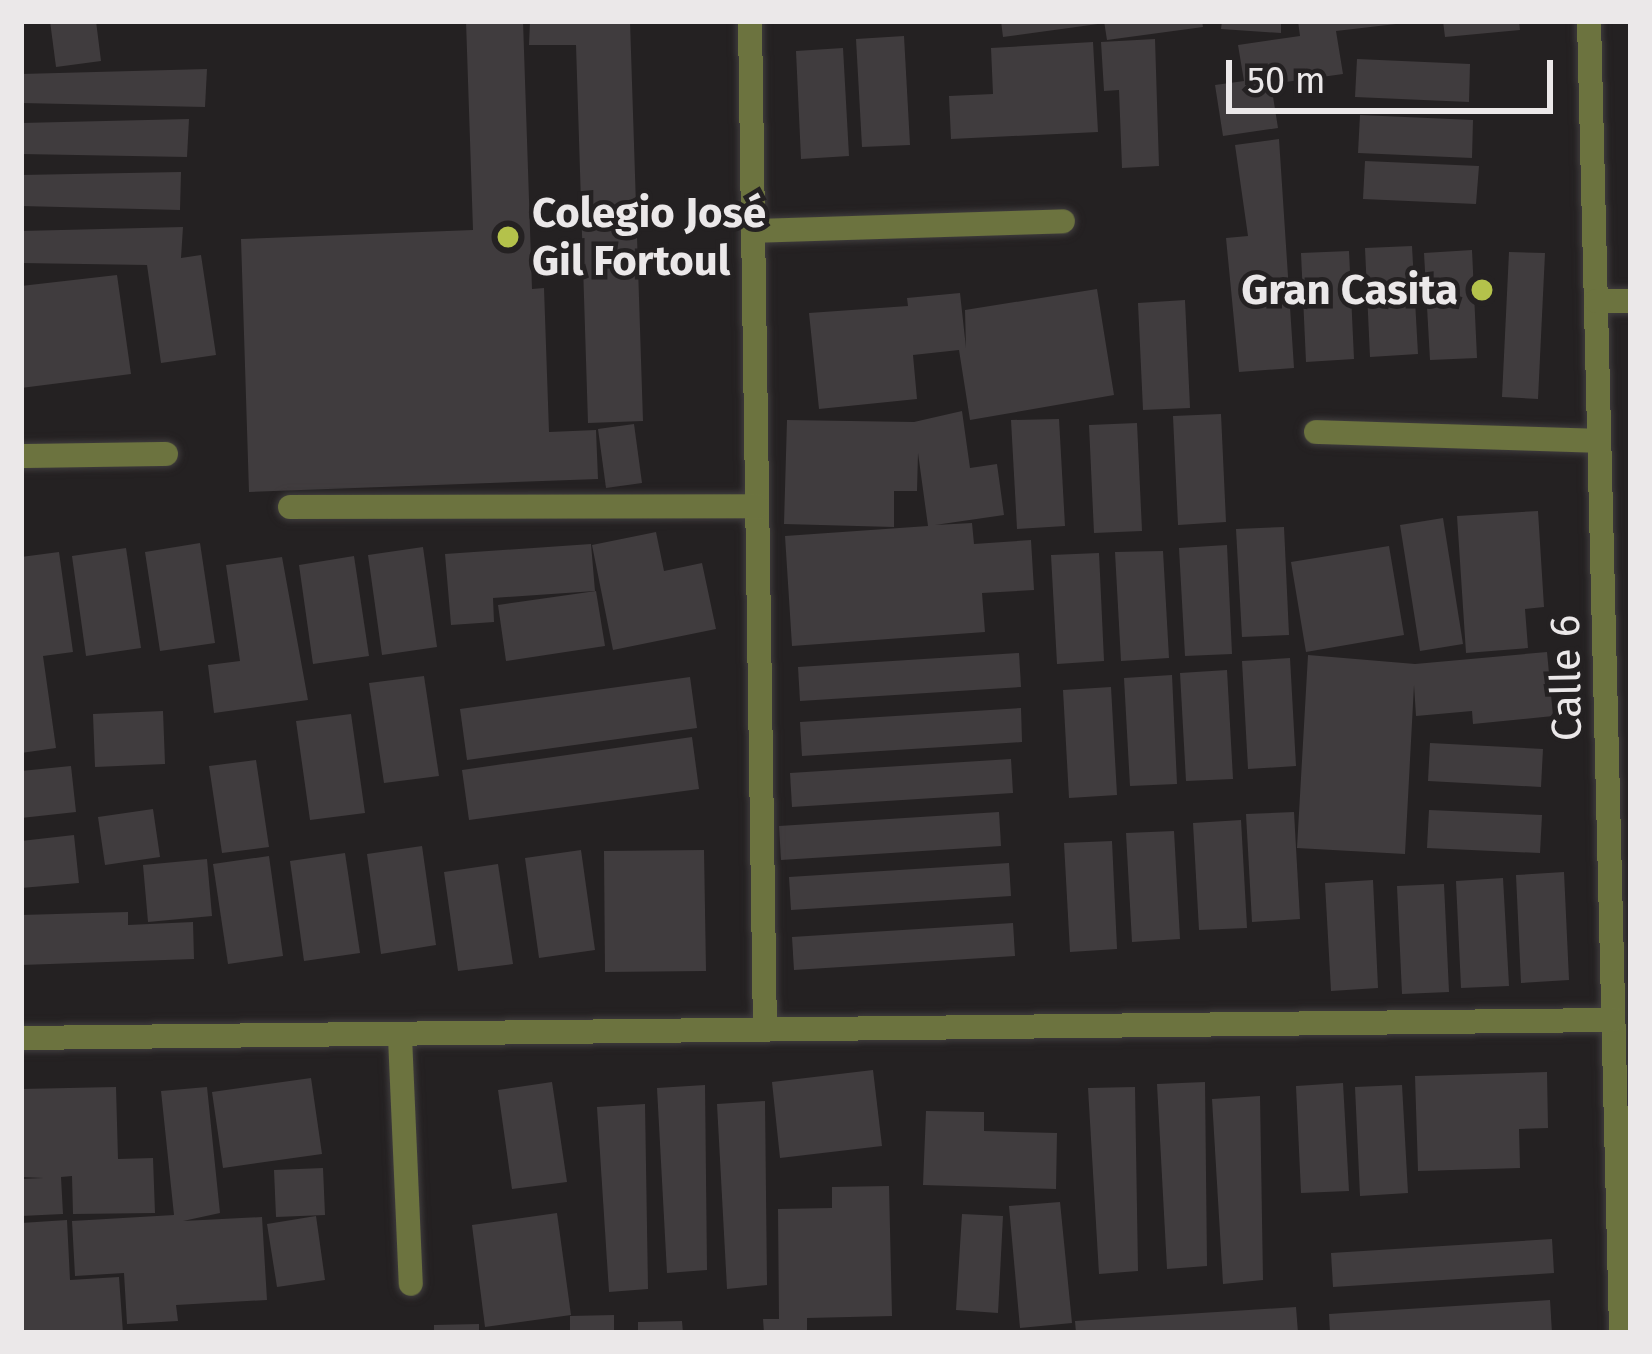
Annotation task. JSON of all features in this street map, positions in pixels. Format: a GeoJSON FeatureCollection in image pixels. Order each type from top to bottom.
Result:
{"type":"FeatureCollection","features":[{"type":"Feature","properties":{"kind":"street"},"geometry":{"type":"LineString","coordinates":[[750,21],[765,1028]]}},
{"type":"Feature","properties":{"kind":"street","name":"Calle 6"},"geometry":{"type":"LineString","coordinates":[[1589,21],[1598,441],[1619,789],[1613,1020],[1623,1129],[1621,1333]]}},
{"type":"Feature","properties":{"kind":"street"},"geometry":{"type":"LineString","coordinates":[[753,231],[1063,221]]}},
{"type":"Feature","properties":{"kind":"street"},"geometry":{"type":"LineString","coordinates":[[1595,301],[1631,301]]}},
{"type":"Feature","properties":{"kind":"street"},"geometry":{"type":"LineString","coordinates":[[1316,432],[1598,441]]}},
{"type":"Feature","properties":{"kind":"street"},"geometry":{"type":"LineString","coordinates":[[21,456],[166,454]]}},
{"type":"Feature","properties":{"kind":"street"},"geometry":{"type":"LineString","coordinates":[[290,507],[758,506]]}},
{"type":"Feature","properties":{"kind":"street"},"geometry":{"type":"LineString","coordinates":[[21,1038],[1613,1020]]}},
{"type":"Feature","properties":{"kind":"street"},"geometry":{"type":"LineString","coordinates":[[400,1037],[411,1283]]}},
{"type":"Feature","properties":{"kind":"building"},"geometry":{"type":"Polygon","coordinates":[[[50,21],[96,21],[101,61],[56,67],[50,21]]]}},
{"type":"Feature","properties":{"kind":"building"},"geometry":{"type":"Polygon","coordinates":[[[466,21],[523,21],[532,289],[544,288],[549,432],[596,430],[598,479],[249,492],[241,239],[473,230],[466,21]]]}},
{"type":"Feature","properties":{"kind":"building"},"geometry":{"type":"Polygon","coordinates":[[[530,21],[630,21],[643,421],[588,423],[576,45],[529,45],[530,21]]]}},
{"type":"Feature","properties":{"kind":"building"},"geometry":{"type":"Polygon","coordinates":[[[1001,21],[1097,21],[1098,24],[1003,37],[1001,21]]]}},
{"type":"Feature","properties":{"kind":"building"},"geometry":{"type":"Polygon","coordinates":[[[1104,21],[1202,21],[1203,27],[1107,40],[1104,21]]]}},
{"type":"Feature","properties":{"kind":"building"},"geometry":{"type":"Polygon","coordinates":[[[1222,21],[1281,21],[1281,33],[1221,29],[1222,21]]]}},
{"type":"Feature","properties":{"kind":"building"},"geometry":{"type":"Polygon","coordinates":[[[1298,21],[1396,24],[1336,31],[1343,74],[1271,84],[1278,128],[1223,136],[1215,85],[1244,81],[1238,45],[1300,36],[1298,21]]]}},
{"type":"Feature","properties":{"kind":"building"},"geometry":{"type":"Polygon","coordinates":[[[1443,21],[1519,21],[1520,30],[1445,37],[1443,21]]]}},
{"type":"Feature","properties":{"kind":"building"},"geometry":{"type":"Polygon","coordinates":[[[904,36],[910,145],[862,147],[856,39],[904,36]]]}},
{"type":"Feature","properties":{"kind":"building"},"geometry":{"type":"Polygon","coordinates":[[[1155,39],[1159,166],[1122,168],[1119,90],[1104,91],[1101,42],[1155,39]]]}},
{"type":"Feature","properties":{"kind":"building"},"geometry":{"type":"Polygon","coordinates":[[[1093,42],[1098,132],[951,139],[949,96],[993,94],[991,48],[1093,42]]]}},
{"type":"Feature","properties":{"kind":"building"},"geometry":{"type":"Polygon","coordinates":[[[843,48],[849,156],[801,159],[796,51],[843,48]]]}},
{"type":"Feature","properties":{"kind":"building"},"geometry":{"type":"Polygon","coordinates":[[[1357,59],[1470,64],[1469,102],[1355,97],[1357,59]]]}},
{"type":"Feature","properties":{"kind":"building"},"geometry":{"type":"Polygon","coordinates":[[[207,69],[205,107],[21,103],[21,74],[207,69]]]}},
{"type":"Feature","properties":{"kind":"building"},"geometry":{"type":"Polygon","coordinates":[[[1360,115],[1473,120],[1472,158],[1358,153],[1360,115]]]}},
{"type":"Feature","properties":{"kind":"building"},"geometry":{"type":"Polygon","coordinates":[[[189,119],[187,157],[21,154],[21,123],[189,119]]]}},
{"type":"Feature","properties":{"kind":"building"},"geometry":{"type":"Polygon","coordinates":[[[1279,139],[1294,368],[1239,372],[1226,238],[1248,236],[1235,145],[1279,139]]]}},
{"type":"Feature","properties":{"kind":"building"},"geometry":{"type":"Polygon","coordinates":[[[1365,161],[1479,166],[1476,204],[1363,199],[1365,161]]]}},
{"type":"Feature","properties":{"kind":"building"},"geometry":{"type":"Polygon","coordinates":[[[181,172],[180,210],[21,206],[21,175],[181,172]]]}},
{"type":"Feature","properties":{"kind":"building"},"geometry":{"type":"Polygon","coordinates":[[[183,227],[181,258],[201,255],[216,355],[161,363],[147,265],[21,263],[21,231],[183,227]]]}},
{"type":"Feature","properties":{"kind":"building"},"geometry":{"type":"Polygon","coordinates":[[[1412,246],[1418,354],[1370,357],[1365,248],[1412,246]]]}},
{"type":"Feature","properties":{"kind":"building"},"geometry":{"type":"Polygon","coordinates":[[[1472,250],[1477,358],[1430,360],[1424,253],[1472,250]]]}},
{"type":"Feature","properties":{"kind":"building"},"geometry":{"type":"Polygon","coordinates":[[[1349,251],[1354,359],[1306,362],[1301,253],[1349,251]]]}},
{"type":"Feature","properties":{"kind":"building"},"geometry":{"type":"Polygon","coordinates":[[[1509,252],[1545,253],[1538,399],[1502,397],[1509,252]]]}},
{"type":"Feature","properties":{"kind":"building"},"geometry":{"type":"Polygon","coordinates":[[[117,275],[131,374],[21,388],[21,286],[117,275]]]}},
{"type":"Feature","properties":{"kind":"building"},"geometry":{"type":"Polygon","coordinates":[[[1097,289],[1114,395],[970,420],[959,350],[913,355],[917,399],[819,409],[809,313],[908,306],[907,298],[960,293],[966,348],[965,310],[1097,289]]]}},
{"type":"Feature","properties":{"kind":"building"},"geometry":{"type":"Polygon","coordinates":[[[1185,300],[1190,408],[1143,410],[1138,303],[1185,300]]]}},
{"type":"Feature","properties":{"kind":"building"},"geometry":{"type":"Polygon","coordinates":[[[962,411],[970,468],[997,464],[1004,515],[935,525],[972,523],[974,544],[1031,540],[1034,590],[982,593],[985,632],[792,646],[785,536],[928,526],[918,453],[917,491],[894,491],[894,527],[784,524],[787,420],[914,422],[962,411]]]}},
{"type":"Feature","properties":{"kind":"building"},"geometry":{"type":"Polygon","coordinates":[[[1221,414],[1226,522],[1178,525],[1173,416],[1221,414]]]}},
{"type":"Feature","properties":{"kind":"building"},"geometry":{"type":"Polygon","coordinates":[[[1059,419],[1065,526],[1017,529],[1011,420],[1059,419]]]}},
{"type":"Feature","properties":{"kind":"building"},"geometry":{"type":"Polygon","coordinates":[[[1137,423],[1142,531],[1094,533],[1089,425],[1137,423]]]}},
{"type":"Feature","properties":{"kind":"building"},"geometry":{"type":"Polygon","coordinates":[[[634,424],[642,483],[606,488],[598,429],[634,424]]]}},
{"type":"Feature","properties":{"kind":"building"},"geometry":{"type":"Polygon","coordinates":[[[1538,511],[1544,607],[1525,609],[1528,648],[1466,653],[1457,516],[1538,511]]]}},
{"type":"Feature","properties":{"kind":"building"},"geometry":{"type":"Polygon","coordinates":[[[1443,518],[1463,644],[1420,651],[1400,525],[1443,518]]]}},
{"type":"Feature","properties":{"kind":"building"},"geometry":{"type":"Polygon","coordinates":[[[1284,527],[1289,635],[1242,637],[1236,529],[1284,527]]]}},
{"type":"Feature","properties":{"kind":"building"},"geometry":{"type":"Polygon","coordinates":[[[656,532],[664,571],[702,563],[716,629],[613,650],[592,545],[656,532]]]}},
{"type":"Feature","properties":{"kind":"building"},"geometry":{"type":"Polygon","coordinates":[[[200,543],[215,643],[160,651],[145,552],[200,543]]]}},
{"type":"Feature","properties":{"kind":"building"},"geometry":{"type":"Polygon","coordinates":[[[591,544],[595,591],[493,598],[494,622],[451,625],[445,554],[591,544]]]}},
{"type":"Feature","properties":{"kind":"building"},"geometry":{"type":"Polygon","coordinates":[[[1227,545],[1232,654],[1185,656],[1179,548],[1227,545]]]}},
{"type":"Feature","properties":{"kind":"building"},"geometry":{"type":"Polygon","coordinates":[[[1389,546],[1404,635],[1306,652],[1291,562],[1389,546]]]}},
{"type":"Feature","properties":{"kind":"building"},"geometry":{"type":"Polygon","coordinates":[[[423,547],[437,647],[382,655],[368,555],[423,547]]]}},
{"type":"Feature","properties":{"kind":"building"},"geometry":{"type":"Polygon","coordinates":[[[126,548],[141,648],[86,656],[72,556],[126,548]]]}},
{"type":"Feature","properties":{"kind":"building"},"geometry":{"type":"Polygon","coordinates":[[[1163,551],[1169,658],[1121,661],[1115,552],[1163,551]]]}},
{"type":"Feature","properties":{"kind":"building"},"geometry":{"type":"Polygon","coordinates":[[[59,552],[73,652],[43,656],[56,748],[21,753],[21,557],[59,552]]]}},
{"type":"Feature","properties":{"kind":"building"},"geometry":{"type":"Polygon","coordinates":[[[1099,553],[1104,661],[1057,664],[1051,555],[1099,553]]]}},
{"type":"Feature","properties":{"kind":"building"},"geometry":{"type":"Polygon","coordinates":[[[354,556],[369,656],[313,664],[299,565],[354,556]]]}},
{"type":"Feature","properties":{"kind":"building"},"geometry":{"type":"Polygon","coordinates":[[[282,557],[308,700],[214,713],[208,665],[240,661],[226,565],[282,557]]]}},
{"type":"Feature","properties":{"kind":"building"},"geometry":{"type":"Polygon","coordinates":[[[596,591],[605,646],[506,661],[498,605],[596,591]]]}},
{"type":"Feature","properties":{"kind":"building"},"geometry":{"type":"Polygon","coordinates":[[[1547,652],[1553,716],[1473,724],[1472,711],[1416,716],[1414,685],[1405,854],[1297,848],[1308,655],[1415,664],[1547,652]]]}},
{"type":"Feature","properties":{"kind":"building"},"geometry":{"type":"Polygon","coordinates":[[[1019,653],[1021,687],[800,701],[798,667],[1019,653]]]}},
{"type":"Feature","properties":{"kind":"building"},"geometry":{"type":"Polygon","coordinates":[[[1290,658],[1296,766],[1248,769],[1242,661],[1290,658]]]}},
{"type":"Feature","properties":{"kind":"building"},"geometry":{"type":"Polygon","coordinates":[[[1227,670],[1233,779],[1186,781],[1180,673],[1227,670]]]}},
{"type":"Feature","properties":{"kind":"building"},"geometry":{"type":"Polygon","coordinates":[[[1172,675],[1177,784],[1130,786],[1124,678],[1172,675]]]}},
{"type":"Feature","properties":{"kind":"building"},"geometry":{"type":"Polygon","coordinates":[[[424,676],[439,776],[384,783],[369,683],[424,676]]]}},
{"type":"Feature","properties":{"kind":"building"},"geometry":{"type":"Polygon","coordinates":[[[690,677],[697,728],[467,760],[460,709],[690,677]]]}},
{"type":"Feature","properties":{"kind":"building"},"geometry":{"type":"Polygon","coordinates":[[[1111,687],[1117,795],[1069,798],[1063,690],[1111,687]]]}},
{"type":"Feature","properties":{"kind":"building"},"geometry":{"type":"Polygon","coordinates":[[[1021,708],[1022,742],[802,756],[800,722],[1021,708]]]}},
{"type":"Feature","properties":{"kind":"building"},"geometry":{"type":"Polygon","coordinates":[[[163,711],[165,764],[95,767],[93,714],[163,711]]]}},
{"type":"Feature","properties":{"kind":"building"},"geometry":{"type":"Polygon","coordinates":[[[351,714],[365,813],[310,820],[296,721],[351,714]]]}},
{"type":"Feature","properties":{"kind":"building"},"geometry":{"type":"Polygon","coordinates":[[[692,737],[699,789],[469,820],[462,770],[692,737]]]}},
{"type":"Feature","properties":{"kind":"building"},"geometry":{"type":"Polygon","coordinates":[[[1430,743],[1543,749],[1541,787],[1428,781],[1430,743]]]}},
{"type":"Feature","properties":{"kind":"building"},"geometry":{"type":"Polygon","coordinates":[[[1011,759],[1013,793],[792,807],[790,773],[1011,759]]]}},
{"type":"Feature","properties":{"kind":"building"},"geometry":{"type":"Polygon","coordinates":[[[256,760],[269,847],[222,853],[209,766],[256,760]]]}},
{"type":"Feature","properties":{"kind":"building"},"geometry":{"type":"Polygon","coordinates":[[[71,766],[76,812],[21,818],[21,771],[71,766]]]}},
{"type":"Feature","properties":{"kind":"building"},"geometry":{"type":"Polygon","coordinates":[[[153,809],[160,857],[105,865],[98,817],[153,809]]]}},
{"type":"Feature","properties":{"kind":"building"},"geometry":{"type":"Polygon","coordinates":[[[1429,810],[1542,815],[1540,853],[1427,848],[1429,810]]]}},
{"type":"Feature","properties":{"kind":"building"},"geometry":{"type":"Polygon","coordinates":[[[999,812],[1001,846],[781,860],[779,826],[999,812]]]}},
{"type":"Feature","properties":{"kind":"building"},"geometry":{"type":"Polygon","coordinates":[[[1294,812],[1300,919],[1252,922],[1246,814],[1294,812]]]}},
{"type":"Feature","properties":{"kind":"building"},"geometry":{"type":"Polygon","coordinates":[[[1241,820],[1247,928],[1199,930],[1193,823],[1241,820]]]}},
{"type":"Feature","properties":{"kind":"building"},"geometry":{"type":"Polygon","coordinates":[[[1174,831],[1180,939],[1132,942],[1126,833],[1174,831]]]}},
{"type":"Feature","properties":{"kind":"building"},"geometry":{"type":"Polygon","coordinates":[[[74,835],[79,883],[21,888],[21,841],[74,835]]]}},
{"type":"Feature","properties":{"kind":"building"},"geometry":{"type":"Polygon","coordinates":[[[1112,841],[1117,949],[1070,952],[1064,843],[1112,841]]]}},
{"type":"Feature","properties":{"kind":"building"},"geometry":{"type":"Polygon","coordinates":[[[422,846],[436,945],[381,954],[367,854],[422,846]]]}},
{"type":"Feature","properties":{"kind":"building"},"geometry":{"type":"Polygon","coordinates":[[[581,850],[595,950],[539,958],[525,858],[581,850]]]}},
{"type":"Feature","properties":{"kind":"building"},"geometry":{"type":"Polygon","coordinates":[[[704,850],[706,971],[605,972],[604,851],[704,850]]]}},
{"type":"Feature","properties":{"kind":"building"},"geometry":{"type":"Polygon","coordinates":[[[345,853],[360,953],[304,961],[290,861],[345,853]]]}},
{"type":"Feature","properties":{"kind":"building"},"geometry":{"type":"Polygon","coordinates":[[[269,856],[283,956],[228,964],[213,864],[269,856]]]}},
{"type":"Feature","properties":{"kind":"building"},"geometry":{"type":"Polygon","coordinates":[[[207,859],[212,916],[148,922],[143,865],[207,859]]]}},
{"type":"Feature","properties":{"kind":"building"},"geometry":{"type":"Polygon","coordinates":[[[1009,863],[1011,896],[791,910],[789,877],[1009,863]]]}},
{"type":"Feature","properties":{"kind":"building"},"geometry":{"type":"Polygon","coordinates":[[[498,864],[513,964],[458,971],[444,872],[498,864]]]}},
{"type":"Feature","properties":{"kind":"building"},"geometry":{"type":"Polygon","coordinates":[[[1564,872],[1569,980],[1521,983],[1516,875],[1564,872]]]}},
{"type":"Feature","properties":{"kind":"building"},"geometry":{"type":"Polygon","coordinates":[[[1503,878],[1509,986],[1461,988],[1456,881],[1503,878]]]}},
{"type":"Feature","properties":{"kind":"building"},"geometry":{"type":"Polygon","coordinates":[[[1373,880],[1378,988],[1331,991],[1325,883],[1373,880]]]}},
{"type":"Feature","properties":{"kind":"building"},"geometry":{"type":"Polygon","coordinates":[[[1444,884],[1449,992],[1402,994],[1397,886],[1444,884]]]}},
{"type":"Feature","properties":{"kind":"building"},"geometry":{"type":"Polygon","coordinates":[[[128,912],[128,925],[193,922],[194,959],[21,965],[21,915],[128,912]]]}},
{"type":"Feature","properties":{"kind":"building"},"geometry":{"type":"Polygon","coordinates":[[[1013,923],[1015,956],[794,970],[792,937],[1013,923]]]}},
{"type":"Feature","properties":{"kind":"building"},"geometry":{"type":"Polygon","coordinates":[[[873,1070],[882,1146],[780,1158],[772,1082],[873,1070]]]}},
{"type":"Feature","properties":{"kind":"building"},"geometry":{"type":"Polygon","coordinates":[[[1547,1072],[1548,1128],[1519,1129],[1520,1168],[1418,1171],[1415,1076],[1547,1072]]]}},
{"type":"Feature","properties":{"kind":"building"},"geometry":{"type":"Polygon","coordinates":[[[311,1078],[322,1154],[223,1168],[212,1092],[311,1078]]]}},
{"type":"Feature","properties":{"kind":"building"},"geometry":{"type":"Polygon","coordinates":[[[552,1082],[567,1182],[512,1189],[498,1090],[552,1082]]]}},
{"type":"Feature","properties":{"kind":"building"},"geometry":{"type":"Polygon","coordinates":[[[1205,1082],[1207,1266],[1167,1269],[1157,1084],[1205,1082]]]}},
{"type":"Feature","properties":{"kind":"building"},"geometry":{"type":"Polygon","coordinates":[[[1343,1083],[1349,1191],[1301,1193],[1296,1086],[1343,1083]]]}},
{"type":"Feature","properties":{"kind":"building"},"geometry":{"type":"Polygon","coordinates":[[[705,1085],[707,1270],[667,1273],[657,1088],[705,1085]]]}},
{"type":"Feature","properties":{"kind":"building"},"geometry":{"type":"Polygon","coordinates":[[[1402,1085],[1408,1193],[1360,1196],[1355,1087],[1402,1085]]]}},
{"type":"Feature","properties":{"kind":"building"},"geometry":{"type":"Polygon","coordinates":[[[116,1087],[118,1159],[153,1158],[155,1213],[73,1214],[72,1176],[61,1177],[63,1214],[21,1216],[21,1179],[44,1178],[21,1177],[21,1089],[116,1087]]]}},
{"type":"Feature","properties":{"kind":"building"},"geometry":{"type":"Polygon","coordinates":[[[207,1087],[220,1213],[183,1221],[262,1217],[267,1300],[176,1305],[178,1321],[127,1324],[124,1273],[75,1276],[72,1221],[174,1215],[161,1091],[207,1087]]]}},
{"type":"Feature","properties":{"kind":"building"},"geometry":{"type":"Polygon","coordinates":[[[1135,1087],[1138,1271],[1099,1274],[1088,1088],[1135,1087]]]}},
{"type":"Feature","properties":{"kind":"building"},"geometry":{"type":"Polygon","coordinates":[[[1260,1096],[1263,1280],[1223,1284],[1212,1099],[1260,1096]]]}},
{"type":"Feature","properties":{"kind":"building"},"geometry":{"type":"Polygon","coordinates":[[[765,1101],[767,1285],[727,1289],[717,1104],[765,1101]]]}},
{"type":"Feature","properties":{"kind":"building"},"geometry":{"type":"Polygon","coordinates":[[[645,1104],[648,1289],[609,1292],[597,1107],[645,1104]]]}},
{"type":"Feature","properties":{"kind":"building"},"geometry":{"type":"Polygon","coordinates":[[[926,1111],[984,1112],[984,1131],[1057,1133],[1056,1189],[923,1185],[926,1111]]]}},
{"type":"Feature","properties":{"kind":"building"},"geometry":{"type":"Polygon","coordinates":[[[323,1168],[325,1215],[276,1217],[274,1170],[323,1168]]]}},
{"type":"Feature","properties":{"kind":"building"},"geometry":{"type":"Polygon","coordinates":[[[889,1186],[892,1316],[807,1318],[807,1333],[764,1333],[763,1319],[779,1319],[778,1209],[832,1208],[832,1187],[889,1186]]]}},
{"type":"Feature","properties":{"kind":"building"},"geometry":{"type":"Polygon","coordinates":[[[1060,1202],[1072,1323],[1020,1328],[1009,1206],[1060,1202]]]}},
{"type":"Feature","properties":{"kind":"building"},"geometry":{"type":"Polygon","coordinates":[[[557,1213],[571,1315],[485,1327],[472,1225],[557,1213]]]}},
{"type":"Feature","properties":{"kind":"building"},"geometry":{"type":"Polygon","coordinates":[[[962,1214],[1003,1216],[998,1313],[956,1310],[962,1214]]]}},
{"type":"Feature","properties":{"kind":"building"},"geometry":{"type":"Polygon","coordinates":[[[316,1216],[325,1280],[277,1287],[267,1224],[316,1216]]]}},
{"type":"Feature","properties":{"kind":"building"},"geometry":{"type":"Polygon","coordinates":[[[67,1220],[70,1280],[119,1277],[123,1333],[24,1333],[21,1223],[67,1220]]]}},
{"type":"Feature","properties":{"kind":"building"},"geometry":{"type":"Polygon","coordinates":[[[1552,1239],[1554,1273],[1333,1287],[1331,1253],[1552,1239]]]}},
{"type":"Feature","properties":{"kind":"building"},"geometry":{"type":"Polygon","coordinates":[[[1550,1300],[1552,1333],[1330,1333],[1329,1314],[1550,1300]]]}},
{"type":"Feature","properties":{"kind":"building"},"geometry":{"type":"Polygon","coordinates":[[[1296,1307],[1298,1333],[1076,1333],[1075,1321],[1296,1307]]]}},
{"type":"Feature","properties":{"kind":"building"},"geometry":{"type":"Polygon","coordinates":[[[614,1315],[614,1333],[570,1333],[570,1316],[614,1315]]]}},
{"type":"Feature","properties":{"kind":"building"},"geometry":{"type":"Polygon","coordinates":[[[682,1321],[683,1333],[638,1333],[638,1322],[682,1321]]]}},
{"type":"Feature","properties":{"kind":"building"},"geometry":{"type":"Polygon","coordinates":[[[479,1324],[479,1333],[434,1333],[434,1325],[479,1324]]]}},
{"type":"Feature","properties":{"kind":"place","name":"Colegio José Gil Fortoul"},"geometry":{"type":"Point","coordinates":[508,237]}},
{"type":"Feature","properties":{"kind":"place","name":"Gran Casita"},"geometry":{"type":"Point","coordinates":[1482,290]}}]}
